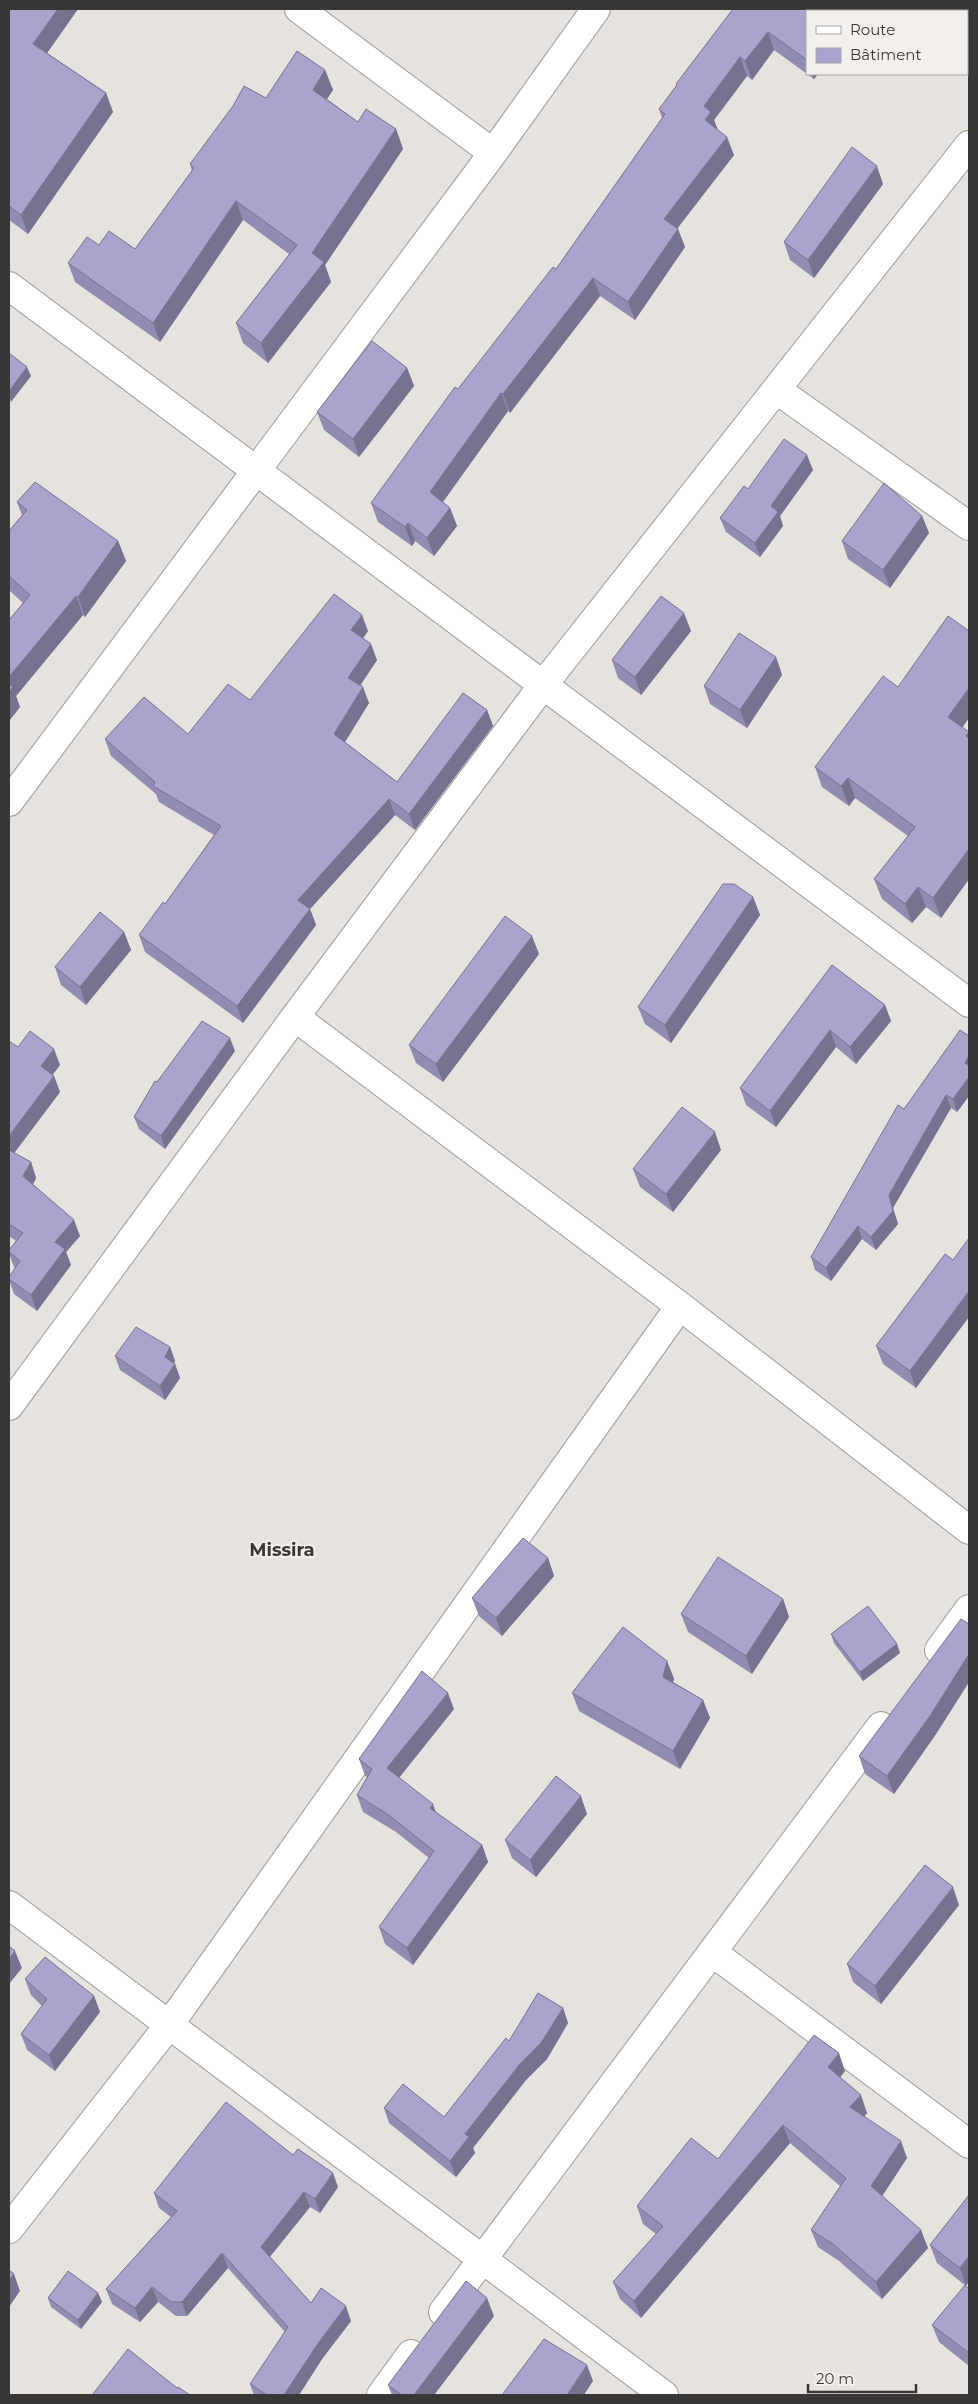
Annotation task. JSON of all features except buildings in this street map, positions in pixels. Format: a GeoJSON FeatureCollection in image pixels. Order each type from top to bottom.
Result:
{"type":"FeatureCollection","features":[{"type":"Feature","properties":{"kind":"street"},"geometry":{"type":"LineString","coordinates":[[299,9],[493,153]]}},
{"type":"Feature","properties":{"kind":"street"},"geometry":{"type":"LineString","coordinates":[[9,802],[493,153],[596,9]]}},
{"type":"Feature","properties":{"kind":"street"},"geometry":{"type":"LineString","coordinates":[[9,1406],[295,1017],[543,685],[969,145]]}},
{"type":"Feature","properties":{"kind":"street"},"geometry":{"type":"LineString","coordinates":[[9,286],[969,1003]]}},
{"type":"Feature","properties":{"kind":"street"},"geometry":{"type":"LineString","coordinates":[[776,390],[969,526]]}},
{"type":"Feature","properties":{"kind":"street"},"geometry":{"type":"LineString","coordinates":[[295,1017],[680,1306],[969,1530]]}},
{"type":"Feature","properties":{"kind":"street"},"geometry":{"type":"LineString","coordinates":[[9,2229],[169,2025],[680,1306]]}},
{"type":"Feature","properties":{"kind":"street"},"geometry":{"type":"LineString","coordinates":[[921,1673],[969,1609]]}},
{"type":"Feature","properties":{"kind":"street"},"geometry":{"type":"LineString","coordinates":[[380,2395],[898,1705]]}},
{"type":"Feature","properties":{"kind":"street"},"geometry":{"type":"LineString","coordinates":[[9,1905],[664,2395]]}},
{"type":"Feature","properties":{"kind":"street"},"geometry":{"type":"LineString","coordinates":[[712,1952],[969,2144]]}},
{"type":"Feature","properties":{"kind":"district","name":"Missira"},"geometry":{"type":"Point","coordinates":[282,1550]}}]}
